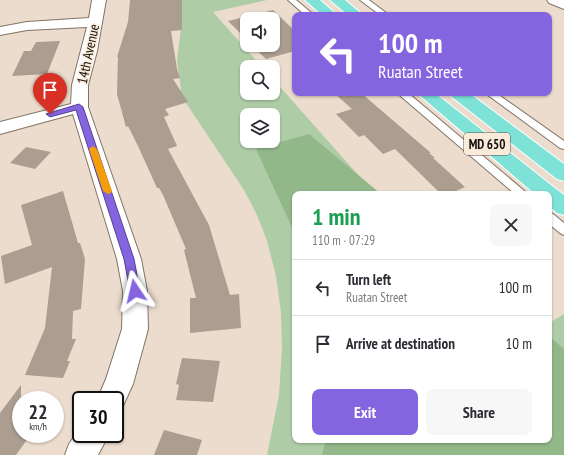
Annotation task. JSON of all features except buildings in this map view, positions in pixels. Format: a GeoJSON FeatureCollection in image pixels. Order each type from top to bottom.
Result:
{"type":"FeatureCollection","features":[{"type":"Feature","properties":{"kind":"main road"},"geometry":{"type":"LineString","coordinates":[[312,0],[326,12]]}},
{"type":"Feature","properties":{"kind":"main road"},"geometry":{"type":"LineString","coordinates":[[337,0],[352,12]]}},
{"type":"Feature","properties":{"kind":"main road","name":"MD 650"},"geometry":{"type":"LineString","coordinates":[[429,96],[545,191]]}},
{"type":"Feature","properties":{"kind":"main road","name":"MD 650"},"geometry":{"type":"LineString","coordinates":[[462,96],[564,174]]}},
{"type":"Feature","properties":{"kind":"main road","name":"MD 650"},"geometry":{"type":"LineString","coordinates":[[552,196],[564,206]]}},
{"type":"Feature","properties":{"kind":"street","name":"14th Avenue"},"geometry":{"type":"LineString","coordinates":[[99,0],[80,85],[79,107],[129,259],[135,291],[135,329],[119,384],[116,391]]}},
{"type":"Feature","properties":{"kind":"street"},"geometry":{"type":"LineString","coordinates":[[554,0],[564,5]]}},
{"type":"Feature","properties":{"kind":"street"},"geometry":{"type":"LineString","coordinates":[[0,31],[28,26],[95,22]]}},
{"type":"Feature","properties":{"kind":"street"},"geometry":{"type":"LineString","coordinates":[[0,128],[79,107]]}},
{"type":"Feature","properties":{"kind":"street"},"geometry":{"type":"LineString","coordinates":[[80,455],[88,443]]}},
{"type":"Feature","properties":{"kind":"lane"},"geometry":{"type":"LineString","coordinates":[[292,0],[306,12]]}},
{"type":"Feature","properties":{"kind":"lane"},"geometry":{"type":"LineString","coordinates":[[364,0],[381,12]]}},
{"type":"Feature","properties":{"kind":"lane"},"geometry":{"type":"LineString","coordinates":[[406,96],[518,191]]}},
{"type":"Feature","properties":{"kind":"lane"},"geometry":{"type":"LineString","coordinates":[[494,96],[564,146]]}},
{"type":"Feature","properties":{"kind":"lane"},"geometry":{"type":"LineString","coordinates":[[552,220],[564,230]]}},
{"type":"Feature","properties":{"kind":"green space"},"geometry":{"type":"Polygon","coordinates":[[[180,0],[267,0],[213,12],[240,42],[240,52],[249,52],[256,60],[240,60],[240,100],[280,100],[280,87],[372,191],[292,191],[292,443],[552,443],[552,321],[564,314],[564,455],[267,455],[279,395],[282,348],[281,313],[276,276],[267,241],[257,215],[244,190],[182,97],[177,61],[182,20],[180,0]]]}},
{"type":"Feature","properties":{"kind":"green space"},"geometry":{"type":"Polygon","coordinates":[[[309,134],[377,191],[292,191],[292,227],[256,149],[280,148],[280,142],[309,134]]]}},
{"type":"Feature","properties":{"kind":"green space"},"geometry":{"type":"Polygon","coordinates":[[[552,339],[564,349],[564,455],[322,455],[325,443],[552,443],[552,339]]]}},
{"type":"Feature","properties":{"kind":"slow traffic"},"geometry":{"type":"LineString","coordinates":[[93,149],[108,191]]}},
{"type":"Feature","properties":{"kind":"route"},"geometry":{"type":"LineString","coordinates":[[50,114],[79,107],[106,185],[129,259],[135,291]]}}]}
